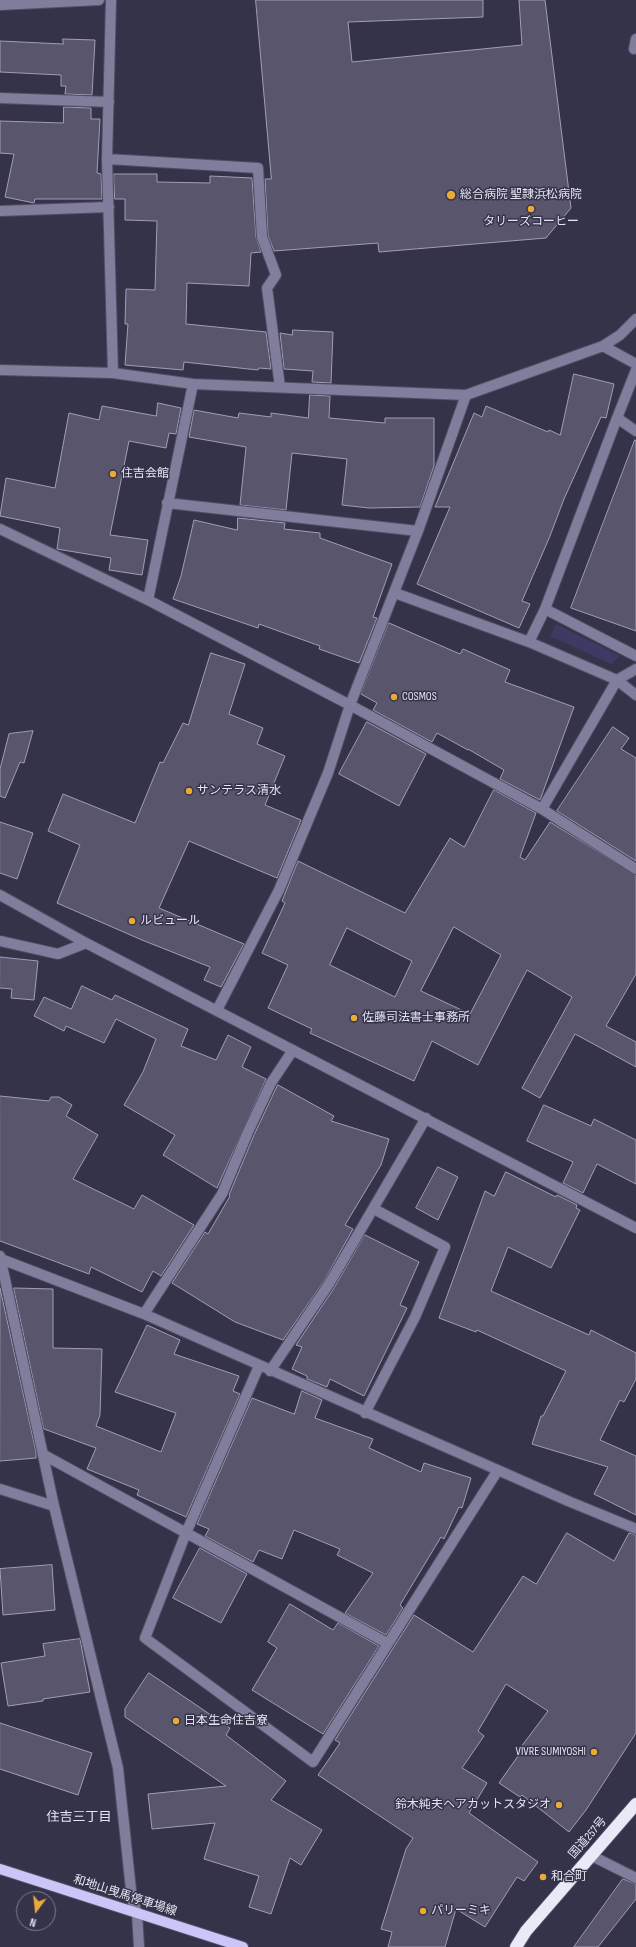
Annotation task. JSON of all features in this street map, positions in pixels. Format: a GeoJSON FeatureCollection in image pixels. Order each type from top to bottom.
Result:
{"type":"FeatureCollection","features":[{"type":"Feature","properties":{"kind":"highway","name":"国道257号"},"geometry":{"type":"LineString","coordinates":[[516,1947],[526,1931],[590,1855],[636,1804]]}},
{"type":"Feature","properties":{"kind":"main road","name":"和地山曳馬停車場線"},"geometry":{"type":"LineString","coordinates":[[0,1869],[243,1947]]}},
{"type":"Feature","properties":{"kind":"street"},"geometry":{"type":"LineString","coordinates":[[0,5],[99,0]]}},
{"type":"Feature","properties":{"kind":"street"},"geometry":{"type":"LineString","coordinates":[[111,0],[107,159],[110,207],[113,374]]}},
{"type":"Feature","properties":{"kind":"street"},"geometry":{"type":"LineString","coordinates":[[0,98],[108,102]]}},
{"type":"Feature","properties":{"kind":"street"},"geometry":{"type":"LineString","coordinates":[[107,159],[258,168],[262,237],[276,275],[267,288],[280,387]]}},
{"type":"Feature","properties":{"kind":"street"},"geometry":{"type":"LineString","coordinates":[[0,211],[110,207]]}},
{"type":"Feature","properties":{"kind":"street"},"geometry":{"type":"LineString","coordinates":[[0,370],[113,374],[193,384],[466,395],[603,346],[620,335],[636,319]]}},
{"type":"Feature","properties":{"kind":"street"},"geometry":{"type":"LineString","coordinates":[[603,346],[636,364]]}},
{"type":"Feature","properties":{"kind":"street"},"geometry":{"type":"LineString","coordinates":[[529,642],[545,609],[636,370]]}},
{"type":"Feature","properties":{"kind":"street"},"geometry":{"type":"LineString","coordinates":[[148,600],[193,384]]}},
{"type":"Feature","properties":{"kind":"street"},"geometry":{"type":"LineString","coordinates":[[216,1010],[279,890],[328,773],[350,705],[395,593],[466,395]]}},
{"type":"Feature","properties":{"kind":"street"},"geometry":{"type":"LineString","coordinates":[[618,418],[636,431]]}},
{"type":"Feature","properties":{"kind":"street"},"geometry":{"type":"LineString","coordinates":[[167,503],[418,531]]}},
{"type":"Feature","properties":{"kind":"street"},"geometry":{"type":"LineString","coordinates":[[0,529],[148,600],[350,705],[542,809],[636,869]]}},
{"type":"Feature","properties":{"kind":"street"},"geometry":{"type":"LineString","coordinates":[[395,593],[529,642],[617,680],[636,695]]}},
{"type":"Feature","properties":{"kind":"street"},"geometry":{"type":"LineString","coordinates":[[545,609],[636,656]]}},
{"type":"Feature","properties":{"kind":"street"},"geometry":{"type":"LineString","coordinates":[[542,809],[617,680],[636,669]]}},
{"type":"Feature","properties":{"kind":"street"},"geometry":{"type":"LineString","coordinates":[[0,895],[86,943],[636,1228]]}},
{"type":"Feature","properties":{"kind":"street"},"geometry":{"type":"LineString","coordinates":[[0,941],[58,954],[86,943]]}},
{"type":"Feature","properties":{"kind":"street"},"geometry":{"type":"LineString","coordinates":[[144,1314],[222,1194],[248,1132],[271,1083],[293,1050]]}},
{"type":"Feature","properties":{"kind":"street"},"geometry":{"type":"LineString","coordinates":[[270,1371],[329,1284],[426,1118]]}},
{"type":"Feature","properties":{"kind":"street"},"geometry":{"type":"LineString","coordinates":[[365,1413],[415,1317],[445,1247],[374,1209]]}},
{"type":"Feature","properties":{"kind":"street"},"geometry":{"type":"LineString","coordinates":[[0,1258],[144,1314],[365,1413],[636,1529]]}},
{"type":"Feature","properties":{"kind":"street"},"geometry":{"type":"LineString","coordinates":[[0,1258],[54,1506],[118,1768],[132,1898],[136,1913],[139,1947]]}},
{"type":"Feature","properties":{"kind":"street"},"geometry":{"type":"LineString","coordinates":[[259,1366],[186,1533],[145,1638],[313,1762],[498,1470]]}},
{"type":"Feature","properties":{"kind":"street"},"geometry":{"type":"LineString","coordinates":[[44,1455],[387,1643]]}},
{"type":"Feature","properties":{"kind":"street"},"geometry":{"type":"LineString","coordinates":[[0,1489],[54,1506]]}},
{"type":"Feature","properties":{"kind":"street"},"geometry":{"type":"LineString","coordinates":[[590,1855],[636,1878]]}},
{"type":"Feature","properties":{"kind":"shaded area"},"geometry":{"type":"Polygon","coordinates":[[[556,624],[620,656],[611,664],[550,636],[556,624]]]}},
{"type":"Feature","properties":{"kind":"building"},"geometry":{"type":"Polygon","coordinates":[[[256,0],[483,0],[483,17],[348,22],[352,62],[522,45],[519,0],[545,0],[571,208],[546,238],[379,252],[378,243],[274,251],[268,236],[265,179],[271,179],[256,0]]]}},
{"type":"Feature","properties":{"kind":"building"},"geometry":{"type":"Polygon","coordinates":[[[63,39],[95,40],[92,95],[65,94],[66,86],[61,86],[61,75],[0,72],[0,41],[63,44],[63,39]]]}},
{"type":"Feature","properties":{"kind":"building"},"geometry":{"type":"Polygon","coordinates":[[[64,107],[91,108],[91,119],[100,119],[97,173],[101,174],[102,199],[35,199],[34,203],[5,197],[14,154],[0,153],[0,121],[63,123],[64,107]]]}},
{"type":"Feature","properties":{"kind":"building"},"geometry":{"type":"Polygon","coordinates":[[[114,174],[157,174],[157,182],[210,183],[210,176],[252,178],[256,237],[261,252],[251,253],[249,286],[187,283],[186,324],[266,332],[271,369],[259,368],[258,370],[184,362],[183,370],[125,365],[128,324],[125,324],[126,289],[155,290],[157,221],[125,220],[125,199],[115,199],[114,174]]]}},
{"type":"Feature","properties":{"kind":"building"},"geometry":{"type":"Polygon","coordinates":[[[293,330],[333,332],[331,383],[312,382],[313,371],[284,369],[280,333],[292,335],[293,330]]]}},
{"type":"Feature","properties":{"kind":"building"},"geometry":{"type":"Polygon","coordinates":[[[574,374],[614,384],[606,418],[601,417],[564,499],[522,601],[530,604],[519,628],[417,584],[450,507],[435,507],[474,413],[482,417],[486,406],[548,432],[549,430],[560,435],[574,374]]]}},
{"type":"Feature","properties":{"kind":"building"},"geometry":{"type":"Polygon","coordinates":[[[310,395],[330,396],[329,418],[385,423],[385,418],[434,418],[434,466],[420,507],[369,508],[342,505],[347,459],[292,453],[286,510],[240,505],[246,447],[189,437],[194,410],[238,418],[239,413],[271,417],[271,413],[308,418],[310,395]]]}},
{"type":"Feature","properties":{"kind":"building"},"geometry":{"type":"Polygon","coordinates":[[[158,403],[181,408],[176,434],[169,433],[166,448],[129,441],[110,535],[148,540],[142,575],[109,570],[111,558],[57,549],[60,528],[0,516],[6,478],[55,488],[69,413],[99,420],[102,406],[156,416],[158,403]]]}},
{"type":"Feature","properties":{"kind":"building"},"geometry":{"type":"Polygon","coordinates":[[[635,440],[636,441],[636,631],[571,608],[635,440]]]}},
{"type":"Feature","properties":{"kind":"building"},"geometry":{"type":"Polygon","coordinates":[[[238,518],[285,523],[284,529],[320,533],[320,538],[392,564],[373,617],[377,618],[359,663],[319,649],[320,646],[259,624],[258,628],[173,599],[181,576],[194,520],[237,530],[238,518]]]}},
{"type":"Feature","properties":{"kind":"building"},"geometry":{"type":"Polygon","coordinates":[[[389,623],[460,654],[463,649],[510,670],[505,682],[574,707],[540,800],[500,779],[504,770],[468,749],[437,733],[432,742],[373,710],[377,703],[361,694],[389,623]]]}},
{"type":"Feature","properties":{"kind":"building"},"geometry":{"type":"Polygon","coordinates":[[[211,653],[245,664],[229,714],[263,728],[257,744],[285,756],[265,805],[301,820],[277,878],[189,841],[159,908],[244,944],[221,987],[204,980],[210,967],[142,940],[57,903],[80,845],[48,831],[63,794],[135,823],[160,762],[163,763],[183,723],[188,725],[211,653]]]}},
{"type":"Feature","properties":{"kind":"building"},"geometry":{"type":"Polygon","coordinates":[[[367,722],[426,754],[399,806],[339,774],[367,722]]]}},
{"type":"Feature","properties":{"kind":"building"},"geometry":{"type":"Polygon","coordinates":[[[613,727],[629,738],[621,749],[636,758],[636,861],[557,811],[613,727]]]}},
{"type":"Feature","properties":{"kind":"building"},"geometry":{"type":"Polygon","coordinates":[[[33,731],[24,763],[20,762],[5,798],[0,796],[0,769],[9,734],[33,731]]]}},
{"type":"Feature","properties":{"kind":"building"},"geometry":{"type":"Polygon","coordinates":[[[494,790],[536,813],[520,857],[525,860],[550,822],[636,875],[636,974],[606,1026],[636,1042],[636,1067],[575,1034],[540,1098],[522,1088],[572,997],[527,970],[478,1065],[432,1041],[414,1081],[310,1033],[312,1029],[268,1008],[288,965],[262,953],[285,903],[282,901],[298,861],[405,913],[450,838],[464,847],[494,790]],[[454,927],[421,991],[470,1014],[501,955],[454,927]],[[347,928],[330,965],[395,997],[412,961],[347,928]]]}},
{"type":"Feature","properties":{"kind":"building"},"geometry":{"type":"Polygon","coordinates":[[[0,822],[33,833],[17,879],[0,873],[0,822]]]}},
{"type":"Feature","properties":{"kind":"building"},"geometry":{"type":"Polygon","coordinates":[[[0,957],[38,961],[34,1000],[11,998],[12,989],[0,988],[0,957]]]}},
{"type":"Feature","properties":{"kind":"building"},"geometry":{"type":"Polygon","coordinates":[[[82,986],[112,1000],[115,995],[188,1029],[181,1046],[216,1060],[228,1035],[251,1047],[242,1067],[266,1079],[217,1188],[163,1155],[175,1135],[124,1105],[143,1072],[156,1039],[116,1019],[104,1043],[66,1026],[64,1031],[34,1016],[44,997],[71,1009],[82,986]]]}},
{"type":"Feature","properties":{"kind":"building"},"geometry":{"type":"Polygon","coordinates":[[[278,1085],[334,1116],[331,1121],[389,1139],[381,1165],[345,1225],[353,1229],[324,1281],[283,1340],[235,1322],[172,1283],[205,1232],[208,1234],[230,1196],[229,1195],[254,1135],[278,1085]]]}},
{"type":"Feature","properties":{"kind":"building"},"geometry":{"type":"Polygon","coordinates":[[[0,1096],[49,1101],[51,1097],[59,1097],[72,1105],[66,1116],[98,1135],[73,1179],[134,1209],[142,1195],[194,1225],[161,1276],[153,1271],[142,1292],[91,1267],[89,1274],[0,1241],[0,1096]]]}},
{"type":"Feature","properties":{"kind":"building"},"geometry":{"type":"Polygon","coordinates":[[[544,1105],[591,1126],[594,1119],[636,1140],[636,1184],[597,1164],[583,1193],[563,1183],[573,1162],[527,1141],[544,1105]]]}},
{"type":"Feature","properties":{"kind":"building"},"geometry":{"type":"Polygon","coordinates":[[[438,1167],[458,1177],[438,1220],[416,1208],[438,1167]]]}},
{"type":"Feature","properties":{"kind":"building"},"geometry":{"type":"Polygon","coordinates":[[[506,1172],[556,1197],[557,1195],[577,1205],[576,1208],[580,1210],[551,1268],[508,1247],[491,1291],[589,1335],[591,1330],[636,1353],[636,1379],[624,1402],[620,1400],[600,1440],[636,1456],[636,1515],[594,1494],[608,1467],[532,1444],[541,1416],[543,1416],[566,1371],[477,1330],[476,1332],[439,1318],[485,1191],[494,1196],[506,1172]]]}},
{"type":"Feature","properties":{"kind":"building"},"geometry":{"type":"Polygon","coordinates":[[[365,1235],[419,1262],[400,1305],[407,1308],[364,1396],[330,1379],[327,1387],[307,1379],[307,1376],[292,1369],[302,1347],[296,1345],[334,1288],[365,1235]]]}},
{"type":"Feature","properties":{"kind":"building"},"geometry":{"type":"Polygon","coordinates":[[[0,1288],[36,1452],[36,1458],[0,1461],[0,1288]]]}},
{"type":"Feature","properties":{"kind":"building"},"geometry":{"type":"Polygon","coordinates":[[[14,1288],[53,1289],[53,1348],[102,1349],[100,1415],[96,1426],[161,1452],[176,1413],[115,1392],[147,1325],[180,1340],[174,1354],[239,1376],[233,1391],[240,1394],[186,1517],[137,1495],[139,1490],[87,1469],[96,1448],[44,1429],[14,1288]]]}},
{"type":"Feature","properties":{"kind":"building"},"geometry":{"type":"Polygon","coordinates":[[[302,1391],[322,1400],[315,1418],[373,1439],[369,1448],[421,1472],[424,1463],[471,1478],[462,1508],[459,1507],[444,1539],[441,1537],[400,1605],[403,1608],[386,1635],[345,1613],[373,1573],[337,1555],[340,1549],[294,1530],[282,1559],[259,1550],[253,1562],[205,1536],[209,1529],[197,1524],[252,1398],[294,1414],[302,1391]]]}},
{"type":"Feature","properties":{"kind":"building"},"geometry":{"type":"Polygon","coordinates":[[[567,1533],[614,1561],[629,1533],[636,1535],[636,1733],[586,1810],[569,1832],[522,1795],[520,1797],[499,1783],[523,1749],[521,1747],[548,1711],[506,1684],[478,1731],[484,1736],[462,1768],[487,1783],[469,1813],[538,1862],[524,1881],[517,1877],[485,1927],[456,1909],[445,1947],[388,1947],[392,1932],[381,1929],[406,1849],[413,1838],[318,1775],[340,1743],[335,1740],[414,1615],[473,1652],[523,1576],[536,1584],[567,1533]]]}},
{"type":"Feature","properties":{"kind":"building"},"geometry":{"type":"Polygon","coordinates":[[[200,1548],[247,1574],[221,1623],[173,1598],[200,1548]]]}},
{"type":"Feature","properties":{"kind":"building"},"geometry":{"type":"Polygon","coordinates":[[[52,1565],[55,1610],[3,1615],[0,1569],[52,1565]]]}},
{"type":"Feature","properties":{"kind":"building"},"geometry":{"type":"Polygon","coordinates":[[[290,1604],[333,1630],[338,1623],[379,1646],[323,1734],[252,1690],[277,1648],[268,1642],[290,1604]]]}},
{"type":"Feature","properties":{"kind":"building"},"geometry":{"type":"Polygon","coordinates":[[[80,1639],[90,1692],[8,1706],[1,1663],[45,1656],[43,1644],[80,1639]]]}},
{"type":"Feature","properties":{"kind":"building"},"geometry":{"type":"Polygon","coordinates":[[[149,1673],[230,1728],[226,1735],[286,1781],[271,1800],[322,1830],[301,1865],[290,1858],[271,1914],[249,1907],[259,1876],[204,1859],[215,1823],[152,1829],[148,1794],[226,1786],[125,1717],[125,1709],[149,1673]]]}},
{"type":"Feature","properties":{"kind":"building"},"geometry":{"type":"Polygon","coordinates":[[[0,1723],[92,1753],[78,1795],[0,1769],[0,1723]]]}},
{"type":"Feature","properties":{"kind":"building"},"geometry":{"type":"Polygon","coordinates":[[[623,1879],[636,1884],[636,1899],[598,1947],[574,1947],[623,1879]]]}},
{"type":"Feature","properties":{"kind":"place","name":"総合病院 聖隷浜松病院"},"geometry":{"type":"Point","coordinates":[451,195]}},
{"type":"Feature","properties":{"kind":"place","name":"タリーズコーヒー"},"geometry":{"type":"Point","coordinates":[531,209]}},
{"type":"Feature","properties":{"kind":"place","name":"住吉会館"},"geometry":{"type":"Point","coordinates":[113,474]}},
{"type":"Feature","properties":{"kind":"place","name":"COSMOS"},"geometry":{"type":"Point","coordinates":[394,697]}},
{"type":"Feature","properties":{"kind":"place","name":"サンテラス清水"},"geometry":{"type":"Point","coordinates":[189,791]}},
{"type":"Feature","properties":{"kind":"place","name":"ルビュール"},"geometry":{"type":"Point","coordinates":[132,921]}},
{"type":"Feature","properties":{"kind":"place","name":"佐藤司法書士事務所"},"geometry":{"type":"Point","coordinates":[354,1018]}},
{"type":"Feature","properties":{"kind":"place","name":"日本生命住吉寮"},"geometry":{"type":"Point","coordinates":[176,1721]}},
{"type":"Feature","properties":{"kind":"place","name":"VIVRE SUMIYOSHI"},"geometry":{"type":"Point","coordinates":[594,1752]}},
{"type":"Feature","properties":{"kind":"place","name":"鈴木純夫ヘアカットスタジオ"},"geometry":{"type":"Point","coordinates":[559,1805]}},
{"type":"Feature","properties":{"kind":"place","name":"和合町"},"geometry":{"type":"Point","coordinates":[543,1877]}},
{"type":"Feature","properties":{"kind":"place","name":"パリーミキ"},"geometry":{"type":"Point","coordinates":[423,1911]}},
{"type":"Feature","properties":{"kind":"district","name":"住吉三丁目"},"geometry":{"type":"Point","coordinates":[79,1818]}}]}
